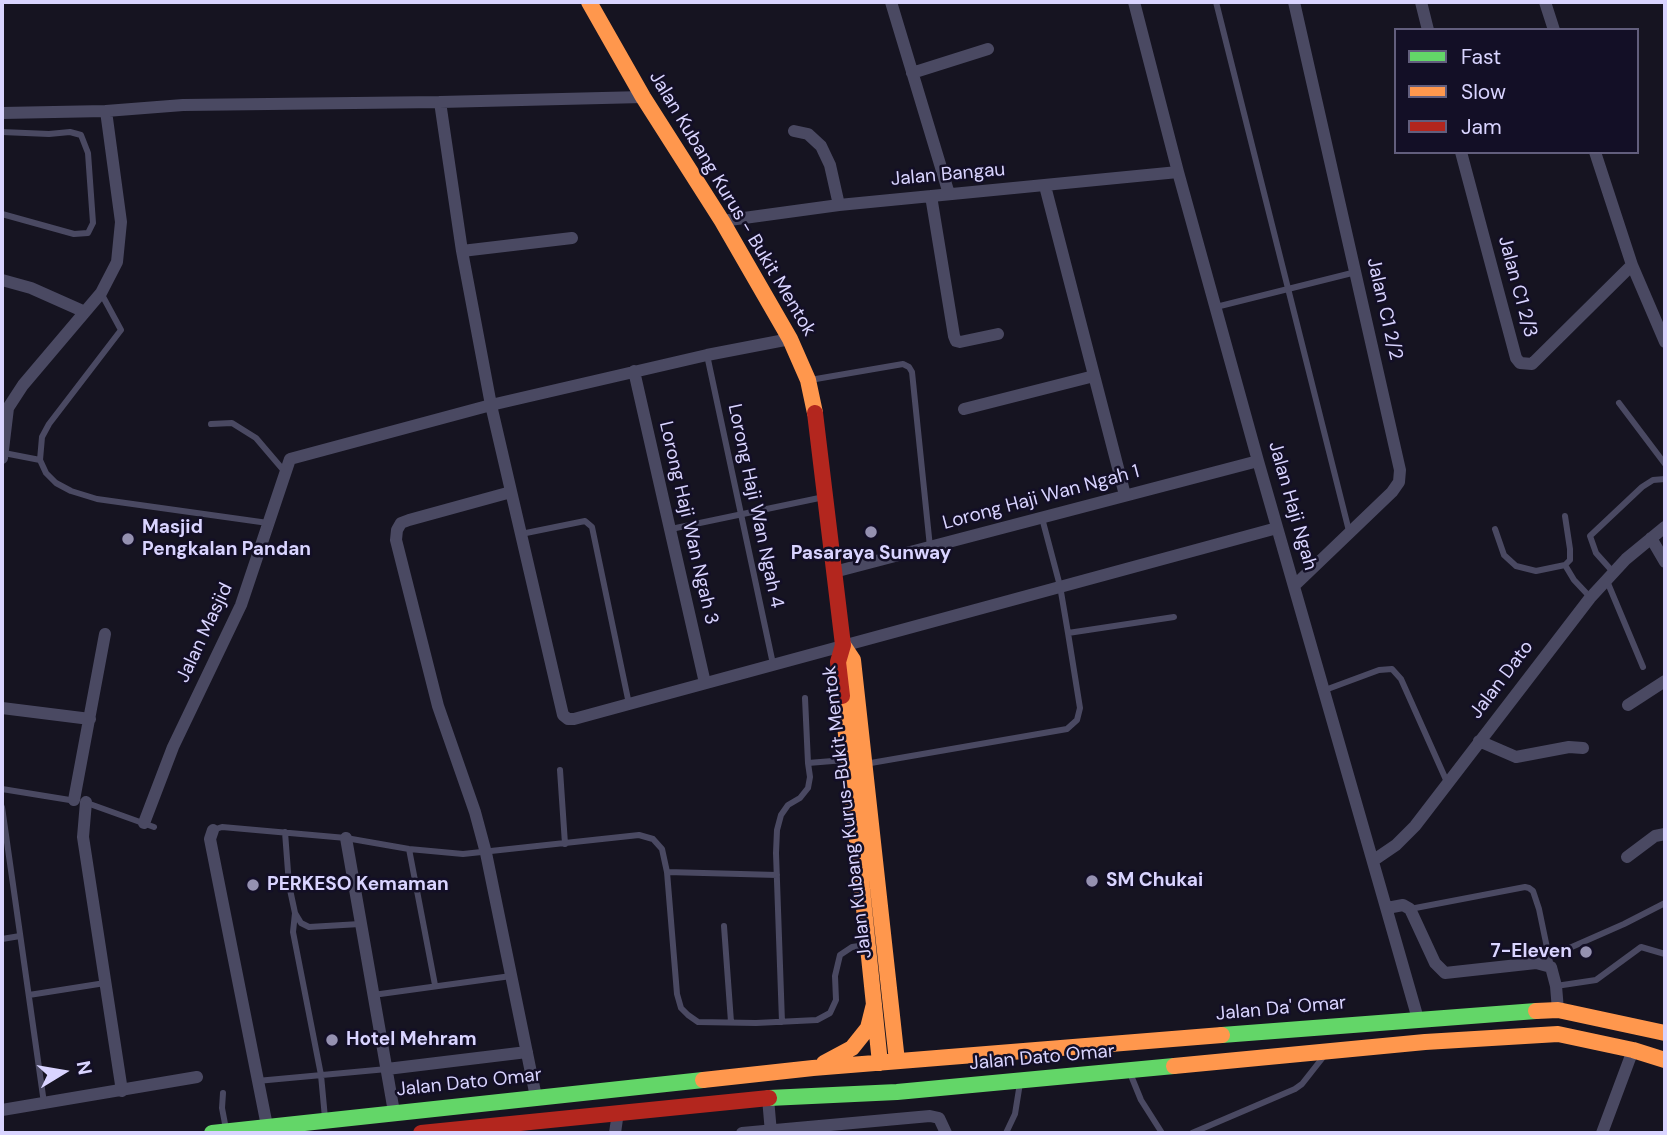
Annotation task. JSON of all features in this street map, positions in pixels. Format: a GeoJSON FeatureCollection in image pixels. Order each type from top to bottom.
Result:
{"type":"FeatureCollection","features":[{"type":"Feature","properties":{"kind":"main road","name":"Jalan Kubang Kurus - Bukit Mentok"},"geometry":{"type":"LineString","coordinates":[[589,2],[643,97],[722,221],[790,340],[808,380],[826,496],[843,645]]}},
{"type":"Feature","properties":{"kind":"main road","name":"Jalan Kubang Kurus-Bukit Mentok"},"geometry":{"type":"LineString","coordinates":[[843,645],[853,660],[868,944],[880,1063]]}},
{"type":"Feature","properties":{"kind":"main road","name":"Jalan Kubang Kurus-Bukit Mentok"},"geometry":{"type":"LineString","coordinates":[[857,762],[894,1069]]}},
{"type":"Feature","properties":{"kind":"main road"},"geometry":{"type":"LineString","coordinates":[[813,1068],[852,1048],[868,1028],[874,1004]]}},
{"type":"Feature","properties":{"kind":"main road","name":"Jalan Da' Omar"},"geometry":{"type":"LineString","coordinates":[[894,1069],[1419,1019],[1558,1010],[1665,1033]]}},
{"type":"Feature","properties":{"kind":"main road","name":"Jalan Dato Omar"},"geometry":{"type":"LineString","coordinates":[[421,1133],[768,1098],[897,1092],[1425,1042],[1558,1034],[1665,1059]]}},
{"type":"Feature","properties":{"kind":"main road"},"geometry":{"type":"LineString","coordinates":[[880,1063],[910,1081],[1025,1073],[1063,1077]]}},
{"type":"Feature","properties":{"kind":"main road","name":"Jalan Dato Omar"},"geometry":{"type":"LineString","coordinates":[[219,1132],[880,1063]]}},
{"type":"Feature","properties":{"kind":"main road"},"geometry":{"type":"LineString","coordinates":[[768,1098],[872,1085],[894,1069]]}},
{"type":"Feature","properties":{"kind":"street"},"geometry":{"type":"LineString","coordinates":[[891,2],[949,194]]}},
{"type":"Feature","properties":{"kind":"street","name":"Jalan Haji Ngah"},"geometry":{"type":"LineString","coordinates":[[1134,2],[1258,461],[1419,1019]]}},
{"type":"Feature","properties":{"kind":"street","name":"Jalan C1 2/2"},"geometry":{"type":"LineString","coordinates":[[1294,2],[1400,470],[1399,482],[1392,492],[1295,585]]}},
{"type":"Feature","properties":{"kind":"street"},"geometry":{"type":"LineString","coordinates":[[1421,2],[1428,28]]}},
{"type":"Feature","properties":{"kind":"street"},"geometry":{"type":"LineString","coordinates":[[1545,2],[1553,28]]}},
{"type":"Feature","properties":{"kind":"street"},"geometry":{"type":"LineString","coordinates":[[912,73],[988,49]]}},
{"type":"Feature","properties":{"kind":"street"},"geometry":{"type":"LineString","coordinates":[[2,113],[106,111],[183,105],[643,97]]}},
{"type":"Feature","properties":{"kind":"street"},"geometry":{"type":"LineString","coordinates":[[440,102],[462,251],[491,405],[564,715],[574,719],[1277,528]]}},
{"type":"Feature","properties":{"kind":"street"},"geometry":{"type":"LineString","coordinates":[[3,455],[5,408],[101,293],[117,262],[121,222],[106,111]]}},
{"type":"Feature","properties":{"kind":"street"},"geometry":{"type":"LineString","coordinates":[[794,131],[808,134],[821,146],[830,165],[839,205]]}},
{"type":"Feature","properties":{"kind":"street","name":"Jalan C1 2/3"},"geometry":{"type":"LineString","coordinates":[[1462,154],[1516,358],[1520,363],[1532,364],[1632,265]]}},
{"type":"Feature","properties":{"kind":"street"},"geometry":{"type":"LineString","coordinates":[[1596,154],[1632,265],[1665,342]]}},
{"type":"Feature","properties":{"kind":"street","name":"Jalan Bangau"},"geometry":{"type":"LineString","coordinates":[[722,221],[839,205],[1178,172]]}},
{"type":"Feature","properties":{"kind":"street"},"geometry":{"type":"LineString","coordinates":[[1045,186],[1125,495]]}},
{"type":"Feature","properties":{"kind":"street"},"geometry":{"type":"LineString","coordinates":[[931,196],[956,341],[998,334]]}},
{"type":"Feature","properties":{"kind":"street"},"geometry":{"type":"LineString","coordinates":[[462,251],[572,238]]}},
{"type":"Feature","properties":{"kind":"street"},"geometry":{"type":"LineString","coordinates":[[2,280],[31,288],[85,312]]}},
{"type":"Feature","properties":{"kind":"street"},"geometry":{"type":"LineString","coordinates":[[491,405],[707,355],[790,340]]}},
{"type":"Feature","properties":{"kind":"street","name":"Lorong Haji Wan Ngah 3"},"geometry":{"type":"LineString","coordinates":[[634,371],[705,683]]}},
{"type":"Feature","properties":{"kind":"street"},"geometry":{"type":"LineString","coordinates":[[964,409],[1094,376]]}},
{"type":"Feature","properties":{"kind":"street","name":"Jalan Masjid"},"geometry":{"type":"LineString","coordinates":[[149,825],[173,747],[242,605],[290,460],[491,405]]}},
{"type":"Feature","properties":{"kind":"street","name":"Lorong Haji Wan Ngah 1"},"geometry":{"type":"LineString","coordinates":[[834,572],[1258,461]]}},
{"type":"Feature","properties":{"kind":"street"},"geometry":{"type":"LineString","coordinates":[[511,492],[401,523],[396,540],[438,706],[475,812],[486,853],[536,1097]]}},
{"type":"Feature","properties":{"kind":"street","name":"Jalan Dato"},"geometry":{"type":"LineString","coordinates":[[1374,860],[1396,845],[1415,826],[1590,598],[1610,576],[1665,527]]}},
{"type":"Feature","properties":{"kind":"street"},"geometry":{"type":"LineString","coordinates":[[1651,538],[1665,562]]}},
{"type":"Feature","properties":{"kind":"street"},"geometry":{"type":"LineString","coordinates":[[105,634],[90,719],[80,801],[122,1091]]}},
{"type":"Feature","properties":{"kind":"street"},"geometry":{"type":"LineString","coordinates":[[1628,705],[1665,681]]}},
{"type":"Feature","properties":{"kind":"street"},"geometry":{"type":"LineString","coordinates":[[2,708],[90,719]]}},
{"type":"Feature","properties":{"kind":"street"},"geometry":{"type":"LineString","coordinates":[[1479,741],[1516,757],[1569,747],[1583,748]]}},
{"type":"Feature","properties":{"kind":"street"},"geometry":{"type":"LineString","coordinates":[[213,830],[210,839],[267,1126]]}},
{"type":"Feature","properties":{"kind":"street"},"geometry":{"type":"LineString","coordinates":[[1627,858],[1655,836],[1665,834]]}},
{"type":"Feature","properties":{"kind":"street"},"geometry":{"type":"LineString","coordinates":[[346,838],[394,1112]]}},
{"type":"Feature","properties":{"kind":"street"},"geometry":{"type":"LineString","coordinates":[[1387,908],[1403,905],[1410,909],[1435,962],[1444,973],[1550,962],[1558,1010]]}},
{"type":"Feature","properties":{"kind":"street"},"geometry":{"type":"LineString","coordinates":[[1602,1133],[1633,1050]]}},
{"type":"Feature","properties":{"kind":"street"},"geometry":{"type":"LineString","coordinates":[[387,1069],[527,1052]]}},
{"type":"Feature","properties":{"kind":"street"},"geometry":{"type":"LineString","coordinates":[[2,1110],[197,1077]]}},
{"type":"Feature","properties":{"kind":"street"},"geometry":{"type":"LineString","coordinates":[[768,1098],[771,1132]]}},
{"type":"Feature","properties":{"kind":"street"},"geometry":{"type":"LineString","coordinates":[[615,1133],[618,1112]]}},
{"type":"Feature","properties":{"kind":"street"},"geometry":{"type":"LineString","coordinates":[[742,1133],[930,1116],[939,1118],[946,1133]]}},
{"type":"Feature","properties":{"kind":"lane"},"geometry":{"type":"LineString","coordinates":[[1216,2],[1349,531]]}},
{"type":"Feature","properties":{"kind":"lane"},"geometry":{"type":"LineString","coordinates":[[2,132],[70,132],[81,135],[88,153],[93,223],[88,233],[75,234],[2,214]]}},
{"type":"Feature","properties":{"kind":"lane"},"geometry":{"type":"LineString","coordinates":[[1216,307],[1356,272]]}},
{"type":"Feature","properties":{"kind":"lane"},"geometry":{"type":"LineString","coordinates":[[101,293],[121,330],[48,424],[42,437],[40,460],[46,474],[71,491],[97,499],[268,523]]}},
{"type":"Feature","properties":{"kind":"lane","name":"Lorong Haji Wan Ngah 4"},"geometry":{"type":"LineString","coordinates":[[707,355],[773,664]]}},
{"type":"Feature","properties":{"kind":"lane"},"geometry":{"type":"LineString","coordinates":[[808,380],[903,364],[909,366],[912,372],[930,547]]}},
{"type":"Feature","properties":{"kind":"lane"},"geometry":{"type":"LineString","coordinates":[[1619,403],[1665,464]]}},
{"type":"Feature","properties":{"kind":"lane"},"geometry":{"type":"LineString","coordinates":[[211,424],[232,423],[256,438],[285,472]]}},
{"type":"Feature","properties":{"kind":"lane"},"geometry":{"type":"LineString","coordinates":[[3,455],[40,460]]}},
{"type":"Feature","properties":{"kind":"lane"},"geometry":{"type":"LineString","coordinates":[[1643,667],[1610,576],[1590,536],[1642,487],[1653,480],[1665,479]]}},
{"type":"Feature","properties":{"kind":"lane"},"geometry":{"type":"LineString","coordinates":[[670,529],[826,496]]}},
{"type":"Feature","properties":{"kind":"lane"},"geometry":{"type":"LineString","coordinates":[[1495,529],[1504,555],[1516,566],[1536,571],[1565,565],[1570,560],[1565,516]]}},
{"type":"Feature","properties":{"kind":"lane"},"geometry":{"type":"LineString","coordinates":[[808,763],[857,762],[1068,729],[1077,720],[1080,708],[1069,633],[1042,519]]}},
{"type":"Feature","properties":{"kind":"lane"},"geometry":{"type":"LineString","coordinates":[[521,534],[585,521],[592,527],[629,704]]}},
{"type":"Feature","properties":{"kind":"lane"},"geometry":{"type":"LineString","coordinates":[[1565,565],[1590,598]]}},
{"type":"Feature","properties":{"kind":"lane"},"geometry":{"type":"LineString","coordinates":[[1069,633],[1174,617]]}},
{"type":"Feature","properties":{"kind":"lane"},"geometry":{"type":"LineString","coordinates":[[1325,690],[1379,670],[1392,669],[1401,679],[1448,783]]}},
{"type":"Feature","properties":{"kind":"lane"},"geometry":{"type":"LineString","coordinates":[[782,1022],[776,875],[778,830],[781,815],[788,805],[800,798],[808,788],[810,777],[805,698]]}},
{"type":"Feature","properties":{"kind":"lane"},"geometry":{"type":"LineString","coordinates":[[560,770],[565,844]]}},
{"type":"Feature","properties":{"kind":"lane"},"geometry":{"type":"LineString","coordinates":[[2,789],[80,801],[149,825]]}},
{"type":"Feature","properties":{"kind":"lane"},"geometry":{"type":"LineString","coordinates":[[2,807],[44,1103]]}},
{"type":"Feature","properties":{"kind":"lane"},"geometry":{"type":"LineString","coordinates":[[213,830],[222,827],[285,832],[463,854],[639,835],[653,839],[662,849],[667,872],[677,994],[681,1007],[698,1022],[817,1020],[830,1013],[836,1000],[835,976],[841,956],[852,947],[868,944]]}},
{"type":"Feature","properties":{"kind":"lane"},"geometry":{"type":"LineString","coordinates":[[285,832],[289,885],[295,913],[293,932],[321,1075],[325,1120]]}},
{"type":"Feature","properties":{"kind":"lane"},"geometry":{"type":"LineString","coordinates":[[409,849],[435,985]]}},
{"type":"Feature","properties":{"kind":"lane"},"geometry":{"type":"LineString","coordinates":[[667,872],[776,875]]}},
{"type":"Feature","properties":{"kind":"lane"},"geometry":{"type":"LineString","coordinates":[[1410,909],[1525,887],[1532,891],[1539,909],[1550,962],[1665,903]]}},
{"type":"Feature","properties":{"kind":"lane"},"geometry":{"type":"LineString","coordinates":[[295,913],[301,923],[309,927],[360,924]]}},
{"type":"Feature","properties":{"kind":"lane"},"geometry":{"type":"LineString","coordinates":[[724,926],[731,1022]]}},
{"type":"Feature","properties":{"kind":"lane"},"geometry":{"type":"LineString","coordinates":[[2,939],[20,936]]}},
{"type":"Feature","properties":{"kind":"lane"},"geometry":{"type":"LineString","coordinates":[[1556,986],[1596,980],[1641,947],[1665,954]]}},
{"type":"Feature","properties":{"kind":"lane"},"geometry":{"type":"LineString","coordinates":[[373,995],[511,976]]}},
{"type":"Feature","properties":{"kind":"lane"},"geometry":{"type":"LineString","coordinates":[[29,995],[105,982]]}},
{"type":"Feature","properties":{"kind":"lane"},"geometry":{"type":"LineString","coordinates":[[1192,1133],[1295,1089],[1327,1052]]}},
{"type":"Feature","properties":{"kind":"lane"},"geometry":{"type":"LineString","coordinates":[[257,1081],[387,1069]]}},
{"type":"Feature","properties":{"kind":"lane"},"geometry":{"type":"LineString","coordinates":[[1129,1071],[1141,1100],[1162,1133]]}},
{"type":"Feature","properties":{"kind":"lane"},"geometry":{"type":"LineString","coordinates":[[1006,1133],[1015,1114],[1021,1081]]}},
{"type":"Feature","properties":{"kind":"lane"},"geometry":{"type":"LineString","coordinates":[[219,1132],[223,1093]]}},
{"type":"Feature","properties":{"kind":"traffic: fast"},"geometry":{"type":"LineString","coordinates":[[1222,1035],[1536,1011]]}},
{"type":"Feature","properties":{"kind":"traffic: fast"},"geometry":{"type":"LineString","coordinates":[[769,1098],[897,1092],[1174,1066]]}},
{"type":"Feature","properties":{"kind":"traffic: fast"},"geometry":{"type":"LineString","coordinates":[[212,1133],[703,1080]]}},
{"type":"Feature","properties":{"kind":"traffic: slow"},"geometry":{"type":"LineString","coordinates":[[589,2],[643,97],[722,221],[790,339],[808,380],[815,413]]}},
{"type":"Feature","properties":{"kind":"traffic: slow"},"geometry":{"type":"LineString","coordinates":[[843,645],[853,660],[897,1061]]}},
{"type":"Feature","properties":{"kind":"traffic: slow"},"geometry":{"type":"LineString","coordinates":[[842,696],[880,1063]]}},
{"type":"Feature","properties":{"kind":"traffic: slow"},"geometry":{"type":"LineString","coordinates":[[824,1063],[852,1048],[868,1028],[874,1004]]}},
{"type":"Feature","properties":{"kind":"traffic: slow"},"geometry":{"type":"LineString","coordinates":[[1536,1011],[1558,1010],[1665,1033]]}},
{"type":"Feature","properties":{"kind":"traffic: slow"},"geometry":{"type":"LineString","coordinates":[[1174,1066],[1425,1042],[1558,1034],[1633,1050],[1665,1060]]}},
{"type":"Feature","properties":{"kind":"traffic: slow"},"geometry":{"type":"LineString","coordinates":[[703,1080],[813,1068],[1222,1035]]}},
{"type":"Feature","properties":{"kind":"traffic: jam"},"geometry":{"type":"LineString","coordinates":[[815,413],[843,645],[838,662],[842,696]]}},
{"type":"Feature","properties":{"kind":"traffic: jam"},"geometry":{"type":"LineString","coordinates":[[421,1133],[769,1098]]}},
{"type":"Feature","properties":{"kind":"place","name":"Pasaraya Sunway"},"geometry":{"type":"Point","coordinates":[871,532]}},
{"type":"Feature","properties":{"kind":"place","name":"Masjid Pengkalan Pandan"},"geometry":{"type":"Point","coordinates":[128,539]}},
{"type":"Feature","properties":{"kind":"place","name":"SM Chukai"},"geometry":{"type":"Point","coordinates":[1092,881]}},
{"type":"Feature","properties":{"kind":"place","name":"PERKESO Kemaman"},"geometry":{"type":"Point","coordinates":[253,885]}},
{"type":"Feature","properties":{"kind":"place","name":"7-Eleven"},"geometry":{"type":"Point","coordinates":[1586,952]}},
{"type":"Feature","properties":{"kind":"place","name":"Hotel Mehram"},"geometry":{"type":"Point","coordinates":[332,1040]}}]}
